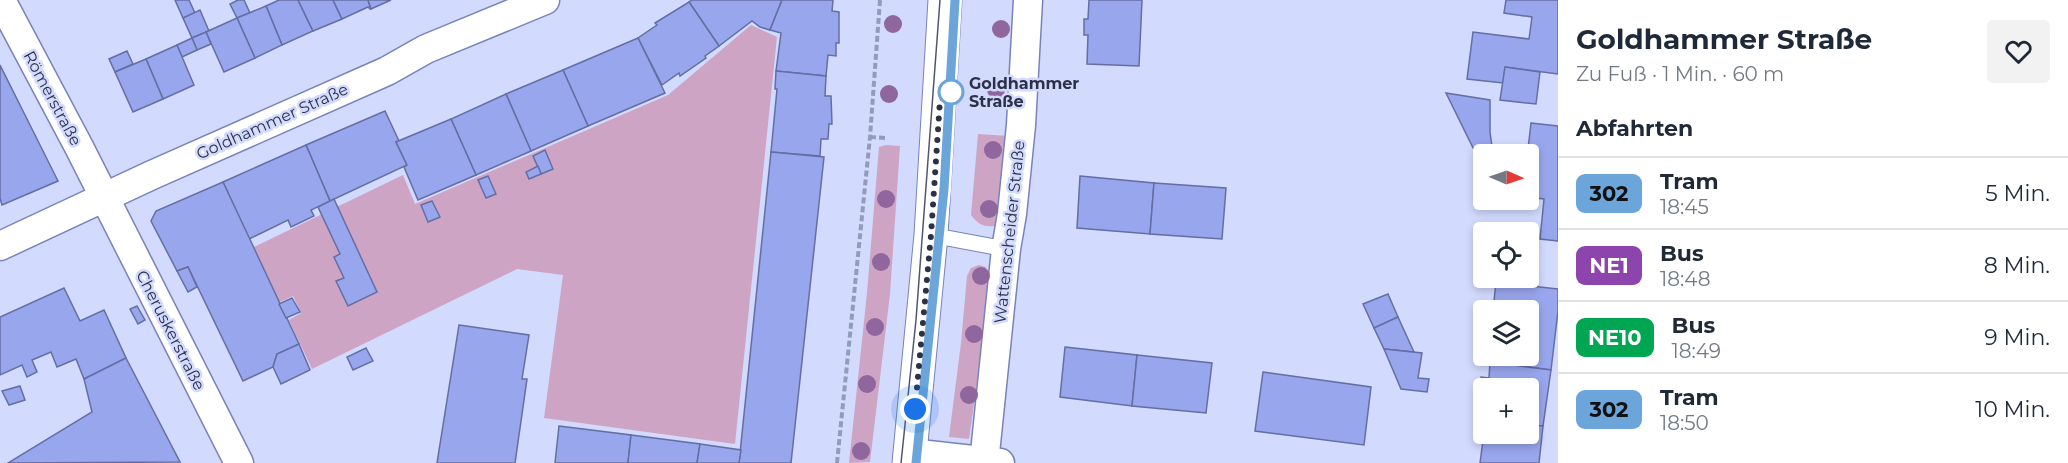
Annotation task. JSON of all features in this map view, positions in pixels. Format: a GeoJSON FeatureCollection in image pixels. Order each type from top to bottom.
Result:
{"type":"FeatureCollection","features":[{"type":"Feature","properties":{"kind":"main road"},"geometry":{"type":"LineString","coordinates":[[909,458],[931,235],[945,0]]}},
{"type":"Feature","properties":{"kind":"street","name":"Römerstraße"},"geometry":{"type":"LineString","coordinates":[[1,0],[105,197]]}},
{"type":"Feature","properties":{"kind":"street","name":"Goldhammer Straße"},"geometry":{"type":"LineString","coordinates":[[0,246],[387,71],[426,49],[544,0]]}},
{"type":"Feature","properties":{"kind":"street","name":"Wattenscheider Straße"},"geometry":{"type":"LineString","coordinates":[[989,462],[1006,249],[1021,125],[1028,0]]}},
{"type":"Feature","properties":{"kind":"street","name":"Cheruskerstraße"},"geometry":{"type":"LineString","coordinates":[[105,197],[239,463]]}},
{"type":"Feature","properties":{"kind":"street"},"geometry":{"type":"LineString","coordinates":[[909,458],[989,462]]}},
{"type":"Feature","properties":{"kind":"lane"},"geometry":{"type":"LineString","coordinates":[[931,235],[1006,249]]}},
{"type":"Feature","properties":{"kind":"path"},"geometry":{"type":"LineString","coordinates":[[837,463],[870,137],[880,0]]}},
{"type":"Feature","properties":{"kind":"path"},"geometry":{"type":"LineString","coordinates":[[870,137],[886,138]]}},
{"type":"Feature","properties":{"kind":"shaded area"},"geometry":{"type":"Polygon","coordinates":[[[751,25],[777,37],[735,444],[544,418],[563,275],[517,269],[312,369],[289,320],[301,313],[293,296],[280,302],[254,247],[403,175],[415,204],[668,95],[751,25]]]}},
{"type":"Feature","properties":{"kind":"shaded area"},"geometry":{"type":"Polygon","coordinates":[[[978,134],[1009,136],[996,226],[982,225],[971,215],[978,134]]]}},
{"type":"Feature","properties":{"kind":"shaded area"},"geometry":{"type":"Polygon","coordinates":[[[900,146],[890,294],[870,462],[849,463],[867,293],[879,147],[900,146]]]}},
{"type":"Feature","properties":{"kind":"shaded area"},"geometry":{"type":"Polygon","coordinates":[[[979,265],[986,267],[988,278],[982,347],[969,439],[949,437],[967,276],[971,268],[979,265]]]}},
{"type":"Feature","properties":{"kind":"building"},"geometry":{"type":"Polygon","coordinates":[[[175,0],[189,0],[195,13],[183,18],[175,0]]]}},
{"type":"Feature","properties":{"kind":"building"},"geometry":{"type":"Polygon","coordinates":[[[244,0],[250,13],[237,18],[230,4],[244,0]]]}},
{"type":"Feature","properties":{"kind":"building"},"geometry":{"type":"Polygon","coordinates":[[[279,0],[298,0],[313,31],[282,45],[266,6],[279,0]]]}},
{"type":"Feature","properties":{"kind":"building"},"geometry":{"type":"Polygon","coordinates":[[[298,0],[333,0],[342,19],[313,31],[298,0]]]}},
{"type":"Feature","properties":{"kind":"building"},"geometry":{"type":"Polygon","coordinates":[[[333,0],[368,0],[371,9],[368,7],[342,19],[333,0]]]}},
{"type":"Feature","properties":{"kind":"building"},"geometry":{"type":"Polygon","coordinates":[[[368,0],[391,0],[371,9],[368,0]]]}},
{"type":"Feature","properties":{"kind":"building"},"geometry":{"type":"Polygon","coordinates":[[[692,0],[782,0],[770,30],[752,21],[719,46],[689,2],[692,0]]]}},
{"type":"Feature","properties":{"kind":"building"},"geometry":{"type":"Polygon","coordinates":[[[782,0],[833,0],[832,11],[839,12],[839,43],[836,43],[836,56],[828,55],[826,76],[776,71],[781,33],[770,30],[782,0]]]}},
{"type":"Feature","properties":{"kind":"building"},"geometry":{"type":"Polygon","coordinates":[[[1089,0],[1142,0],[1139,66],[1087,64],[1088,35],[1084,35],[1084,19],[1088,19],[1089,0]]]}},
{"type":"Feature","properties":{"kind":"building"},"geometry":{"type":"Polygon","coordinates":[[[1506,0],[1558,0],[1558,74],[1505,67],[1503,83],[1467,79],[1473,32],[1529,39],[1532,17],[1504,13],[1506,0]]]}},
{"type":"Feature","properties":{"kind":"building"},"geometry":{"type":"Polygon","coordinates":[[[689,2],[719,46],[680,76],[679,73],[662,85],[638,38],[657,25],[655,23],[689,2]]]}},
{"type":"Feature","properties":{"kind":"building"},"geometry":{"type":"Polygon","coordinates":[[[266,6],[282,45],[255,58],[237,18],[266,6]]]}},
{"type":"Feature","properties":{"kind":"building"},"geometry":{"type":"Polygon","coordinates":[[[200,10],[209,31],[192,38],[183,18],[200,10]]]}},
{"type":"Feature","properties":{"kind":"building"},"geometry":{"type":"Polygon","coordinates":[[[237,18],[255,58],[224,72],[206,32],[237,18]]]}},
{"type":"Feature","properties":{"kind":"building"},"geometry":{"type":"Polygon","coordinates":[[[206,32],[211,44],[197,50],[192,38],[206,32]]]}},
{"type":"Feature","properties":{"kind":"building"},"geometry":{"type":"Polygon","coordinates":[[[192,38],[197,50],[182,57],[177,45],[192,38]]]}},
{"type":"Feature","properties":{"kind":"building"},"geometry":{"type":"Polygon","coordinates":[[[638,38],[665,93],[588,126],[563,70],[638,38]]]}},
{"type":"Feature","properties":{"kind":"building"},"geometry":{"type":"Polygon","coordinates":[[[177,45],[194,85],[163,99],[146,59],[177,45]]]}},
{"type":"Feature","properties":{"kind":"building"},"geometry":{"type":"Polygon","coordinates":[[[127,51],[133,64],[115,72],[109,59],[127,51]]]}},
{"type":"Feature","properties":{"kind":"building"},"geometry":{"type":"Polygon","coordinates":[[[146,59],[163,99],[133,112],[115,72],[146,59]]]}},
{"type":"Feature","properties":{"kind":"building"},"geometry":{"type":"Polygon","coordinates":[[[0,65],[58,181],[2,205],[0,198],[0,65]]]}},
{"type":"Feature","properties":{"kind":"building"},"geometry":{"type":"Polygon","coordinates":[[[1505,67],[1540,72],[1536,104],[1500,100],[1505,67]]]}},
{"type":"Feature","properties":{"kind":"building"},"geometry":{"type":"Polygon","coordinates":[[[563,70],[588,126],[531,151],[506,94],[563,70]]]}},
{"type":"Feature","properties":{"kind":"building"},"geometry":{"type":"Polygon","coordinates":[[[776,71],[826,76],[825,96],[831,96],[832,124],[829,124],[828,139],[821,139],[820,156],[771,152],[777,89],[775,89],[776,71]]]}},
{"type":"Feature","properties":{"kind":"building"},"geometry":{"type":"Polygon","coordinates":[[[1446,93],[1490,100],[1492,144],[1473,144],[1473,148],[1446,93]]]}},
{"type":"Feature","properties":{"kind":"building"},"geometry":{"type":"Polygon","coordinates":[[[506,94],[531,151],[476,175],[451,119],[506,94]]]}},
{"type":"Feature","properties":{"kind":"building"},"geometry":{"type":"Polygon","coordinates":[[[385,111],[407,165],[330,201],[306,145],[385,111]]]}},
{"type":"Feature","properties":{"kind":"building"},"geometry":{"type":"Polygon","coordinates":[[[451,119],[476,175],[418,200],[404,167],[407,165],[396,142],[451,119]]]}},
{"type":"Feature","properties":{"kind":"building"},"geometry":{"type":"Polygon","coordinates":[[[1531,123],[1558,126],[1558,241],[1540,239],[1544,199],[1539,198],[1539,144],[1529,144],[1531,123]]]}},
{"type":"Feature","properties":{"kind":"building"},"geometry":{"type":"Polygon","coordinates":[[[306,145],[330,201],[311,210],[314,216],[291,227],[288,220],[249,239],[223,182],[306,145]]]}},
{"type":"Feature","properties":{"kind":"building"},"geometry":{"type":"Polygon","coordinates":[[[545,150],[553,169],[541,174],[533,156],[545,150]]]}},
{"type":"Feature","properties":{"kind":"building"},"geometry":{"type":"Polygon","coordinates":[[[771,152],[824,157],[791,463],[739,463],[771,152]]]}},
{"type":"Feature","properties":{"kind":"building"},"geometry":{"type":"Polygon","coordinates":[[[538,166],[541,174],[529,179],[526,172],[538,166]]]}},
{"type":"Feature","properties":{"kind":"building"},"geometry":{"type":"Polygon","coordinates":[[[488,176],[496,194],[486,198],[478,180],[488,176]]]}},
{"type":"Feature","properties":{"kind":"building"},"geometry":{"type":"Polygon","coordinates":[[[1080,176],[1154,183],[1150,234],[1077,228],[1080,176]]]}},
{"type":"Feature","properties":{"kind":"building"},"geometry":{"type":"Polygon","coordinates":[[[223,182],[299,344],[277,354],[273,367],[243,381],[188,267],[177,271],[151,221],[156,211],[223,182]]]}},
{"type":"Feature","properties":{"kind":"building"},"geometry":{"type":"Polygon","coordinates":[[[1154,183],[1226,188],[1222,239],[1150,234],[1154,183]]]}},
{"type":"Feature","properties":{"kind":"building"},"geometry":{"type":"Polygon","coordinates":[[[334,199],[377,292],[348,306],[336,281],[344,278],[334,257],[340,254],[318,207],[334,199]]]}},
{"type":"Feature","properties":{"kind":"building"},"geometry":{"type":"Polygon","coordinates":[[[432,201],[440,217],[428,222],[421,205],[432,201]]]}},
{"type":"Feature","properties":{"kind":"building"},"geometry":{"type":"Polygon","coordinates":[[[188,267],[197,287],[188,292],[177,271],[188,267]]]}},
{"type":"Feature","properties":{"kind":"building"},"geometry":{"type":"Polygon","coordinates":[[[1539,287],[1558,289],[1558,311],[1551,370],[1520,366],[1539,366],[1539,300],[1494,300],[1495,288],[1539,287]]]}},
{"type":"Feature","properties":{"kind":"building"},"geometry":{"type":"Polygon","coordinates":[[[64,288],[80,321],[104,310],[126,358],[84,379],[76,359],[57,367],[51,352],[32,360],[37,372],[27,377],[22,365],[0,375],[0,317],[64,288]]]}},
{"type":"Feature","properties":{"kind":"building"},"geometry":{"type":"Polygon","coordinates":[[[1388,294],[1398,317],[1374,328],[1363,304],[1388,294]]]}},
{"type":"Feature","properties":{"kind":"building"},"geometry":{"type":"Polygon","coordinates":[[[292,298],[300,312],[286,318],[279,304],[292,298]]]}},
{"type":"Feature","properties":{"kind":"building"},"geometry":{"type":"Polygon","coordinates":[[[137,306],[145,320],[138,324],[130,309],[137,306]]]}},
{"type":"Feature","properties":{"kind":"building"},"geometry":{"type":"Polygon","coordinates":[[[1398,317],[1414,352],[1384,349],[1374,328],[1398,317]]]}},
{"type":"Feature","properties":{"kind":"building"},"geometry":{"type":"Polygon","coordinates":[[[459,325],[529,335],[522,379],[527,379],[515,463],[437,463],[459,325]]]}},
{"type":"Feature","properties":{"kind":"building"},"geometry":{"type":"Polygon","coordinates":[[[299,344],[310,370],[281,384],[273,367],[277,354],[299,344]]]}},
{"type":"Feature","properties":{"kind":"building"},"geometry":{"type":"Polygon","coordinates":[[[1065,347],[1137,355],[1132,406],[1060,397],[1065,347]]]}},
{"type":"Feature","properties":{"kind":"building"},"geometry":{"type":"Polygon","coordinates":[[[366,348],[373,361],[353,370],[347,357],[366,348]]]}},
{"type":"Feature","properties":{"kind":"building"},"geometry":{"type":"Polygon","coordinates":[[[1384,349],[1422,353],[1418,378],[1429,379],[1427,392],[1401,389],[1384,349]]]}},
{"type":"Feature","properties":{"kind":"building"},"geometry":{"type":"Polygon","coordinates":[[[1137,355],[1212,363],[1206,413],[1132,406],[1137,355]]]}},
{"type":"Feature","properties":{"kind":"building"},"geometry":{"type":"Polygon","coordinates":[[[126,358],[180,462],[8,463],[92,412],[84,379],[126,358]]]}},
{"type":"Feature","properties":{"kind":"building"},"geometry":{"type":"Polygon","coordinates":[[[1490,366],[1520,366],[1551,370],[1543,426],[1539,426],[1539,378],[1489,378],[1490,366]]]}},
{"type":"Feature","properties":{"kind":"building"},"geometry":{"type":"Polygon","coordinates":[[[1263,372],[1371,387],[1364,445],[1255,431],[1263,372]]]}},
{"type":"Feature","properties":{"kind":"building"},"geometry":{"type":"Polygon","coordinates":[[[20,386],[25,400],[9,405],[2,391],[20,386]]]}},
{"type":"Feature","properties":{"kind":"building"},"geometry":{"type":"Polygon","coordinates":[[[559,426],[631,435],[628,463],[555,463],[559,426]]]}},
{"type":"Feature","properties":{"kind":"building"},"geometry":{"type":"Polygon","coordinates":[[[1539,426],[1543,426],[1539,463],[1480,463],[1483,444],[1539,444],[1539,426]]]}},
{"type":"Feature","properties":{"kind":"building"},"geometry":{"type":"Polygon","coordinates":[[[631,435],[700,444],[697,463],[628,463],[631,435]]]}},
{"type":"Feature","properties":{"kind":"building"},"geometry":{"type":"Polygon","coordinates":[[[700,444],[741,450],[739,463],[697,463],[700,444]]]}},
{"type":"Feature","properties":{"kind":"tram line"},"geometry":{"type":"LineString","coordinates":[[901,463],[916,320],[940,0]]}},
{"type":"Feature","properties":{"kind":"tram line"},"geometry":{"type":"LineString","coordinates":[[916,463],[944,189],[955,0]]}},
{"type":"Feature","properties":{"kind":"tram line","name":"302"},"geometry":{"type":"LineString","coordinates":[[916,463],[944,189],[955,0]]}},
{"type":"Feature","properties":{"kind":"place","name":"Goldhammer Straße"},"geometry":{"type":"Point","coordinates":[951,92]}},
{"type":"Feature","properties":{"kind":"route"},"geometry":{"type":"LineString","coordinates":[[915,409],[931,235],[940,100],[951,92]]}}]}
